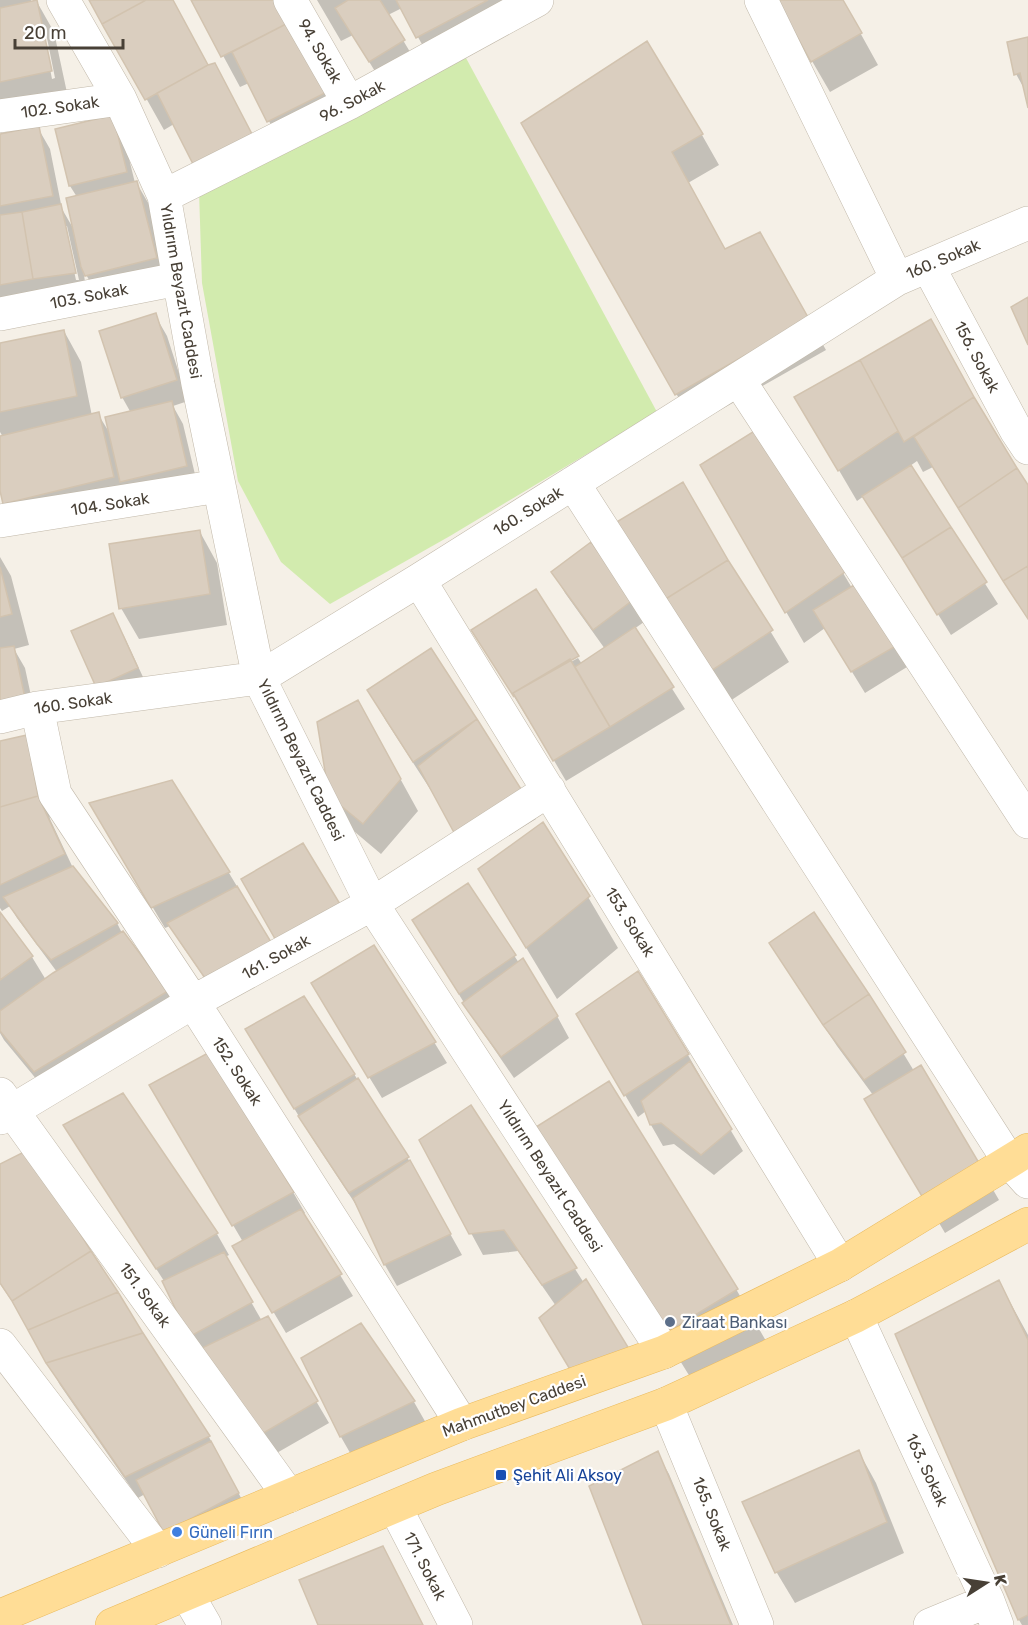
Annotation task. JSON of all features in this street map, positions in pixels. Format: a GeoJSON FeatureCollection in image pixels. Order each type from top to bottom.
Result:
{"type":"FeatureCollection","features":[{"type":"Feature","properties":{"kind":"main road","name":"Mahmutbey Caddesi"},"geometry":{"type":"LineString","coordinates":[[0,1616],[462,1424],[664,1352],[840,1265],[1022,1164]]}},
{"type":"Feature","properties":{"kind":"main road"},"geometry":{"type":"LineString","coordinates":[[112,1625],[436,1489],[666,1404],[856,1316],[1028,1224]]}},
{"type":"Feature","properties":{"kind":"street","name":"Yıldırım Beyazıt Caddesi"},"geometry":{"type":"LineString","coordinates":[[63,0],[120,99],[164,196],[198,384],[260,678],[372,904],[664,1352]]}},
{"type":"Feature","properties":{"kind":"street","name":"94. Sokak"},"geometry":{"type":"LineString","coordinates":[[290,0],[349,103]]}},
{"type":"Feature","properties":{"kind":"street"},"geometry":{"type":"LineString","coordinates":[[761,0],[897,279]]}},
{"type":"Feature","properties":{"kind":"street","name":"96. Sokak"},"geometry":{"type":"LineString","coordinates":[[164,196],[349,103],[531,1]]}},
{"type":"Feature","properties":{"kind":"street","name":"102. Sokak"},"geometry":{"type":"LineString","coordinates":[[0,116],[120,99]]}},
{"type":"Feature","properties":{"kind":"street","name":"160. Sokak"},"geometry":{"type":"LineString","coordinates":[[0,717],[37,708],[260,678],[897,279],[1028,223]]}},
{"type":"Feature","properties":{"kind":"street","name":"156. Sokak"},"geometry":{"type":"LineString","coordinates":[[928,266],[1024,433]]}},
{"type":"Feature","properties":{"kind":"street","name":"103. Sokak"},"geometry":{"type":"LineString","coordinates":[[0,314],[178,279]]}},
{"type":"Feature","properties":{"kind":"street"},"geometry":{"type":"LineString","coordinates":[[738,379],[1028,822]]}},
{"type":"Feature","properties":{"kind":"street"},"geometry":{"type":"LineString","coordinates":[[573,483],[1022,1164]]}},
{"type":"Feature","properties":{"kind":"street","name":"104. Sokak"},"geometry":{"type":"LineString","coordinates":[[0,521],[219,486]]}},
{"type":"Feature","properties":{"kind":"street","name":"153. Sokak"},"geometry":{"type":"LineString","coordinates":[[419,580],[840,1265]]}},
{"type":"Feature","properties":{"kind":"street","name":"152. Sokak"},"geometry":{"type":"LineString","coordinates":[[37,708],[55,794],[193,1002],[462,1424]]}},
{"type":"Feature","properties":{"kind":"street","name":"161. Sokak"},"geometry":{"type":"LineString","coordinates":[[4,1108],[372,904],[549,790]]}},
{"type":"Feature","properties":{"kind":"street","name":"151. Sokak"},"geometry":{"type":"LineString","coordinates":[[4,1108],[289,1496]]}},
{"type":"Feature","properties":{"kind":"street","name":"163. Sokak"},"geometry":{"type":"LineString","coordinates":[[856,1316],[993,1613]]}},
{"type":"Feature","properties":{"kind":"street"},"geometry":{"type":"LineString","coordinates":[[0,1345],[158,1551]]}},
{"type":"Feature","properties":{"kind":"street","name":"165. Sokak"},"geometry":{"type":"LineString","coordinates":[[666,1404],[757,1625]]}},
{"type":"Feature","properties":{"kind":"street","name":"171. Sokak"},"geometry":{"type":"LineString","coordinates":[[395,1507],[456,1625]]}},
{"type":"Feature","properties":{"kind":"street"},"geometry":{"type":"LineString","coordinates":[[188,1594],[205,1625]]}},
{"type":"Feature","properties":{"kind":"street"},"geometry":{"type":"LineString","coordinates":[[930,1625],[993,1613]]}},
{"type":"Feature","properties":{"kind":"green space"},"geometry":{"type":"Polygon","coordinates":[[[466,58],[657,412],[450,536],[330,604],[281,562],[238,481],[202,283],[199,191],[466,58]]]}},
{"type":"Feature","properties":{"kind":"building"},"geometry":{"type":"Polygon","coordinates":[[[37,0],[52,71],[0,82],[0,8],[37,0]]]}},
{"type":"Feature","properties":{"kind":"building"},"geometry":{"type":"Polygon","coordinates":[[[89,0],[146,0],[102,24],[89,0]]]}},
{"type":"Feature","properties":{"kind":"building"},"geometry":{"type":"Polygon","coordinates":[[[146,0],[173,0],[208,65],[145,100],[102,24],[146,0]]]}},
{"type":"Feature","properties":{"kind":"building"},"geometry":{"type":"Polygon","coordinates":[[[191,0],[277,0],[290,22],[221,57],[191,0]]]}},
{"type":"Feature","properties":{"kind":"building"},"geometry":{"type":"Polygon","coordinates":[[[348,0],[380,0],[405,40],[369,62],[335,8],[348,0]]]}},
{"type":"Feature","properties":{"kind":"building"},"geometry":{"type":"Polygon","coordinates":[[[396,0],[488,0],[416,38],[396,0]]]}},
{"type":"Feature","properties":{"kind":"building"},"geometry":{"type":"Polygon","coordinates":[[[777,0],[843,0],[862,33],[811,62],[777,0]]]}},
{"type":"Feature","properties":{"kind":"building"},"geometry":{"type":"Polygon","coordinates":[[[290,22],[327,92],[267,122],[232,52],[290,22]]]}},
{"type":"Feature","properties":{"kind":"building"},"geometry":{"type":"Polygon","coordinates":[[[1028,37],[1028,108],[1020,73],[1014,75],[1007,42],[1028,37]]]}},
{"type":"Feature","properties":{"kind":"building"},"geometry":{"type":"Polygon","coordinates":[[[647,41],[703,134],[672,152],[725,249],[760,232],[809,319],[675,395],[521,123],[647,41]]]}},
{"type":"Feature","properties":{"kind":"building"},"geometry":{"type":"Polygon","coordinates":[[[215,63],[253,136],[194,166],[157,93],[215,63]]]}},
{"type":"Feature","properties":{"kind":"building"},"geometry":{"type":"Polygon","coordinates":[[[113,115],[127,172],[69,186],[55,129],[113,115]]]}},
{"type":"Feature","properties":{"kind":"building"},"geometry":{"type":"Polygon","coordinates":[[[39,126],[53,196],[0,206],[0,134],[39,126]]]}},
{"type":"Feature","properties":{"kind":"building"},"geometry":{"type":"Polygon","coordinates":[[[137,181],[157,258],[85,276],[66,198],[137,181]]]}},
{"type":"Feature","properties":{"kind":"building"},"geometry":{"type":"Polygon","coordinates":[[[61,204],[76,273],[33,279],[22,212],[61,204]]]}},
{"type":"Feature","properties":{"kind":"building"},"geometry":{"type":"Polygon","coordinates":[[[22,212],[33,279],[0,285],[0,215],[22,212]]]}},
{"type":"Feature","properties":{"kind":"building"},"geometry":{"type":"Polygon","coordinates":[[[1028,297],[1028,345],[1011,307],[1028,297]]]}},
{"type":"Feature","properties":{"kind":"building"},"geometry":{"type":"Polygon","coordinates":[[[156,313],[177,380],[121,398],[99,331],[156,313]]]}},
{"type":"Feature","properties":{"kind":"building"},"geometry":{"type":"Polygon","coordinates":[[[931,319],[974,397],[904,442],[860,360],[931,319]]]}},
{"type":"Feature","properties":{"kind":"building"},"geometry":{"type":"Polygon","coordinates":[[[64,330],[77,396],[0,412],[0,343],[64,330]]]}},
{"type":"Feature","properties":{"kind":"building"},"geometry":{"type":"Polygon","coordinates":[[[860,360],[898,431],[838,471],[794,397],[860,360]]]}},
{"type":"Feature","properties":{"kind":"building"},"geometry":{"type":"Polygon","coordinates":[[[974,397],[1017,468],[958,508],[914,437],[974,397]]]}},
{"type":"Feature","properties":{"kind":"building"},"geometry":{"type":"Polygon","coordinates":[[[172,401],[187,466],[120,482],[105,417],[172,401]]]}},
{"type":"Feature","properties":{"kind":"building"},"geometry":{"type":"Polygon","coordinates":[[[99,412],[114,477],[3,504],[0,491],[0,436],[99,412]]]}},
{"type":"Feature","properties":{"kind":"building"},"geometry":{"type":"Polygon","coordinates":[[[756,430],[845,572],[785,613],[700,465],[756,430]]]}},
{"type":"Feature","properties":{"kind":"building"},"geometry":{"type":"Polygon","coordinates":[[[911,465],[951,527],[902,558],[862,496],[911,465]]]}},
{"type":"Feature","properties":{"kind":"building"},"geometry":{"type":"Polygon","coordinates":[[[1017,468],[1028,485],[1028,566],[1003,581],[958,508],[1017,468]]]}},
{"type":"Feature","properties":{"kind":"building"},"geometry":{"type":"Polygon","coordinates":[[[683,482],[728,560],[664,600],[615,523],[683,482]]]}},
{"type":"Feature","properties":{"kind":"building"},"geometry":{"type":"Polygon","coordinates":[[[951,527],[987,582],[937,615],[902,558],[951,527]]]}},
{"type":"Feature","properties":{"kind":"building"},"geometry":{"type":"Polygon","coordinates":[[[200,530],[210,594],[119,609],[109,544],[200,530]]]}},
{"type":"Feature","properties":{"kind":"building"},"geometry":{"type":"Polygon","coordinates":[[[591,542],[633,600],[593,630],[551,572],[591,542]]]}},
{"type":"Feature","properties":{"kind":"building"},"geometry":{"type":"Polygon","coordinates":[[[728,560],[773,630],[708,673],[664,600],[728,560]]]}},
{"type":"Feature","properties":{"kind":"building"},"geometry":{"type":"Polygon","coordinates":[[[1028,566],[1028,619],[1003,581],[1028,566]]]}},
{"type":"Feature","properties":{"kind":"building"},"geometry":{"type":"Polygon","coordinates":[[[0,567],[12,614],[0,617],[0,567]]]}},
{"type":"Feature","properties":{"kind":"building"},"geometry":{"type":"Polygon","coordinates":[[[854,585],[896,646],[851,672],[813,610],[854,585]]]}},
{"type":"Feature","properties":{"kind":"building"},"geometry":{"type":"Polygon","coordinates":[[[536,589],[579,656],[513,693],[514,697],[471,630],[536,589]]]}},
{"type":"Feature","properties":{"kind":"building"},"geometry":{"type":"Polygon","coordinates":[[[113,613],[138,668],[96,687],[71,631],[113,613]]]}},
{"type":"Feature","properties":{"kind":"building"},"geometry":{"type":"Polygon","coordinates":[[[635,627],[674,687],[610,727],[575,667],[635,627]]]}},
{"type":"Feature","properties":{"kind":"building"},"geometry":{"type":"Polygon","coordinates":[[[14,646],[25,698],[0,703],[0,648],[14,646]]]}},
{"type":"Feature","properties":{"kind":"building"},"geometry":{"type":"Polygon","coordinates":[[[431,648],[477,719],[413,762],[367,690],[431,648]]]}},
{"type":"Feature","properties":{"kind":"building"},"geometry":{"type":"Polygon","coordinates":[[[570,659],[610,727],[553,761],[513,693],[570,659]]]}},
{"type":"Feature","properties":{"kind":"building"},"geometry":{"type":"Polygon","coordinates":[[[358,700],[401,779],[363,824],[329,796],[317,722],[358,700]]]}},
{"type":"Feature","properties":{"kind":"building"},"geometry":{"type":"Polygon","coordinates":[[[477,719],[526,797],[457,838],[418,766],[477,719]]]}},
{"type":"Feature","properties":{"kind":"building"},"geometry":{"type":"Polygon","coordinates":[[[27,735],[38,796],[0,807],[0,741],[27,735]]]}},
{"type":"Feature","properties":{"kind":"building"},"geometry":{"type":"Polygon","coordinates":[[[172,780],[230,872],[151,908],[89,803],[172,780]]]}},
{"type":"Feature","properties":{"kind":"building"},"geometry":{"type":"Polygon","coordinates":[[[38,796],[65,854],[0,885],[0,807],[38,796]]]}},
{"type":"Feature","properties":{"kind":"building"},"geometry":{"type":"Polygon","coordinates":[[[543,822],[590,896],[526,948],[478,869],[543,822]]]}},
{"type":"Feature","properties":{"kind":"building"},"geometry":{"type":"Polygon","coordinates":[[[303,843],[343,909],[278,944],[241,879],[303,843]]]}},
{"type":"Feature","properties":{"kind":"building"},"geometry":{"type":"Polygon","coordinates":[[[73,866],[118,923],[51,960],[3,897],[73,866]]]}},
{"type":"Feature","properties":{"kind":"building"},"geometry":{"type":"Polygon","coordinates":[[[468,883],[516,955],[459,994],[412,920],[468,883]]]}},
{"type":"Feature","properties":{"kind":"building"},"geometry":{"type":"Polygon","coordinates":[[[237,886],[274,947],[207,981],[167,923],[237,886]]]}},
{"type":"Feature","properties":{"kind":"building"},"geometry":{"type":"Polygon","coordinates":[[[0,912],[33,956],[0,980],[0,912]]]}},
{"type":"Feature","properties":{"kind":"building"},"geometry":{"type":"Polygon","coordinates":[[[814,912],[869,994],[823,1025],[769,943],[814,912]]]}},
{"type":"Feature","properties":{"kind":"building"},"geometry":{"type":"Polygon","coordinates":[[[123,931],[168,991],[34,1072],[0,1031],[0,1011],[53,973],[123,931]]]}},
{"type":"Feature","properties":{"kind":"building"},"geometry":{"type":"Polygon","coordinates":[[[374,945],[436,1042],[368,1078],[311,983],[374,945]]]}},
{"type":"Feature","properties":{"kind":"building"},"geometry":{"type":"Polygon","coordinates":[[[523,958],[558,1016],[501,1057],[462,1003],[523,958]]]}},
{"type":"Feature","properties":{"kind":"building"},"geometry":{"type":"Polygon","coordinates":[[[638,971],[689,1054],[624,1096],[576,1014],[638,971]]]}},
{"type":"Feature","properties":{"kind":"building"},"geometry":{"type":"Polygon","coordinates":[[[869,994],[906,1052],[864,1080],[823,1025],[869,994]]]}},
{"type":"Feature","properties":{"kind":"building"},"geometry":{"type":"Polygon","coordinates":[[[304,996],[355,1074],[294,1109],[245,1029],[304,996]]]}},
{"type":"Feature","properties":{"kind":"building"},"geometry":{"type":"Polygon","coordinates":[[[208,1053],[294,1192],[232,1226],[149,1085],[208,1053]]]}},
{"type":"Feature","properties":{"kind":"building"},"geometry":{"type":"Polygon","coordinates":[[[690,1061],[732,1129],[701,1155],[661,1123],[650,1125],[641,1101],[690,1061]]]}},
{"type":"Feature","properties":{"kind":"building"},"geometry":{"type":"Polygon","coordinates":[[[921,1065],[982,1168],[926,1203],[864,1099],[921,1065]]]}},
{"type":"Feature","properties":{"kind":"building"},"geometry":{"type":"Polygon","coordinates":[[[358,1078],[409,1157],[349,1193],[298,1116],[358,1078]]]}},
{"type":"Feature","properties":{"kind":"building"},"geometry":{"type":"Polygon","coordinates":[[[609,1081],[738,1289],[664,1334],[536,1127],[609,1081]]]}},
{"type":"Feature","properties":{"kind":"building"},"geometry":{"type":"Polygon","coordinates":[[[123,1093],[218,1233],[156,1269],[63,1125],[123,1093]]]}},
{"type":"Feature","properties":{"kind":"building"},"geometry":{"type":"Polygon","coordinates":[[[471,1105],[577,1268],[542,1285],[504,1230],[469,1234],[419,1140],[471,1105]]]}},
{"type":"Feature","properties":{"kind":"building"},"geometry":{"type":"Polygon","coordinates":[[[28,1150],[91,1251],[12,1301],[0,1283],[0,1164],[28,1150]]]}},
{"type":"Feature","properties":{"kind":"building"},"geometry":{"type":"Polygon","coordinates":[[[410,1160],[451,1234],[384,1265],[353,1198],[410,1160]]]}},
{"type":"Feature","properties":{"kind":"building"},"geometry":{"type":"Polygon","coordinates":[[[301,1209],[342,1274],[272,1313],[232,1246],[301,1209]]]}},
{"type":"Feature","properties":{"kind":"building"},"geometry":{"type":"Polygon","coordinates":[[[91,1251],[118,1292],[28,1330],[12,1301],[91,1251]]]}},
{"type":"Feature","properties":{"kind":"building"},"geometry":{"type":"Polygon","coordinates":[[[224,1252],[253,1302],[189,1337],[162,1281],[224,1252]]]}},
{"type":"Feature","properties":{"kind":"building"},"geometry":{"type":"Polygon","coordinates":[[[586,1279],[631,1352],[571,1371],[539,1318],[586,1279]]]}},
{"type":"Feature","properties":{"kind":"building"},"geometry":{"type":"Polygon","coordinates":[[[999,1280],[1028,1340],[1028,1615],[1018,1620],[895,1334],[999,1280]]]}},
{"type":"Feature","properties":{"kind":"building"},"geometry":{"type":"Polygon","coordinates":[[[118,1292],[143,1333],[46,1363],[28,1330],[118,1292]]]}},
{"type":"Feature","properties":{"kind":"building"},"geometry":{"type":"Polygon","coordinates":[[[268,1316],[318,1401],[255,1438],[202,1348],[268,1316]]]}},
{"type":"Feature","properties":{"kind":"building"},"geometry":{"type":"Polygon","coordinates":[[[361,1323],[415,1401],[340,1437],[301,1358],[361,1323]]]}},
{"type":"Feature","properties":{"kind":"building"},"geometry":{"type":"Polygon","coordinates":[[[143,1333],[210,1436],[125,1477],[46,1363],[143,1333]]]}},
{"type":"Feature","properties":{"kind":"building"},"geometry":{"type":"Polygon","coordinates":[[[211,1441],[239,1493],[164,1533],[136,1480],[211,1441]]]}},
{"type":"Feature","properties":{"kind":"building"},"geometry":{"type":"Polygon","coordinates":[[[859,1450],[887,1522],[775,1573],[742,1502],[859,1450]]]}},
{"type":"Feature","properties":{"kind":"building"},"geometry":{"type":"Polygon","coordinates":[[[658,1451],[731,1625],[643,1625],[589,1486],[658,1451]]]}},
{"type":"Feature","properties":{"kind":"building"},"geometry":{"type":"Polygon","coordinates":[[[383,1546],[423,1625],[318,1625],[299,1580],[383,1546]]]}},
{"type":"Feature","properties":{"kind":"place","name":"Ziraat Bankası"},"geometry":{"type":"Point","coordinates":[670,1322]}},
{"type":"Feature","properties":{"kind":"place","name":"Şehit Ali Aksoy"},"geometry":{"type":"Point","coordinates":[501,1475]}},
{"type":"Feature","properties":{"kind":"place","name":"Güneli Fırın"},"geometry":{"type":"Point","coordinates":[177,1532]}}]}
